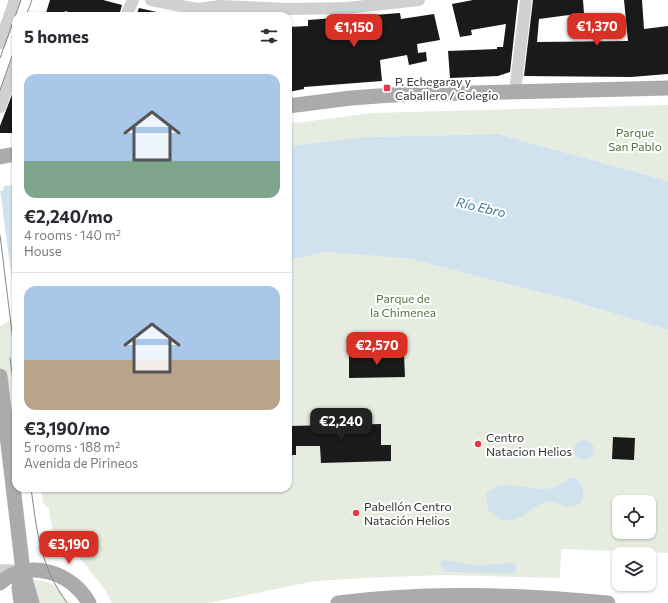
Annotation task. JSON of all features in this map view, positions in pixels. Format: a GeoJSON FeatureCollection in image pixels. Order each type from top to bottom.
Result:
{"type":"FeatureCollection","features":[{"type":"Feature","properties":{"kind":"main road"},"geometry":{"type":"LineString","coordinates":[[292,105],[351,98],[668,88]]}},
{"type":"Feature","properties":{"kind":"main road"},"geometry":{"type":"LineString","coordinates":[[0,157],[12,155]]}},
{"type":"Feature","properties":{"kind":"main road"},"geometry":{"type":"LineString","coordinates":[[0,376],[12,470]]}},
{"type":"Feature","properties":{"kind":"main road"},"geometry":{"type":"LineString","coordinates":[[14,492],[23,571],[32,603]]}},
{"type":"Feature","properties":{"kind":"main road"},"geometry":{"type":"LineString","coordinates":[[0,583],[23,571],[42,570],[63,577],[81,591],[89,603]]}},
{"type":"Feature","properties":{"kind":"main road"},"geometry":{"type":"LineString","coordinates":[[21,603],[19,581],[23,571]]}},
{"type":"Feature","properties":{"kind":"main road"},"geometry":{"type":"LineString","coordinates":[[338,603],[465,599],[608,603]]}},
{"type":"Feature","properties":{"kind":"street"},"geometry":{"type":"LineString","coordinates":[[0,43],[15,0]]}},
{"type":"Feature","properties":{"kind":"street"},"geometry":{"type":"LineString","coordinates":[[128,12],[132,0]]}},
{"type":"Feature","properties":{"kind":"street"},"geometry":{"type":"LineString","coordinates":[[151,0],[184,8],[197,9],[220,6],[327,9],[419,0]]}},
{"type":"Feature","properties":{"kind":"street"},"geometry":{"type":"LineString","coordinates":[[515,92],[526,0]]}},
{"type":"Feature","properties":{"kind":"street"},"geometry":{"type":"LineString","coordinates":[[0,107],[12,81]]}},
{"type":"Feature","properties":{"kind":"street"},"geometry":{"type":"LineString","coordinates":[[0,570],[23,571]]}},
{"type":"Feature","properties":{"kind":"green space","name":"Parque San Pablo"},"geometry":{"type":"Polygon","coordinates":[[[668,105],[668,181],[498,134],[366,137],[292,146],[292,123],[372,113],[668,105]]]}},
{"type":"Feature","properties":{"kind":"green space","name":"Parque de la Chimenea"},"geometry":{"type":"Polygon","coordinates":[[[327,252],[411,259],[563,298],[668,330],[668,553],[656,553],[656,547],[612,547],[612,551],[561,549],[560,578],[443,575],[365,578],[315,581],[208,603],[112,603],[105,590],[80,558],[55,545],[49,509],[43,503],[42,492],[292,492],[292,259],[327,252]]]}},
{"type":"Feature","properties":{"kind":"green space"},"geometry":{"type":"Polygon","coordinates":[[[12,317],[12,427],[0,429],[0,324],[12,317]]]}},
{"type":"Feature","properties":{"kind":"green space"},"geometry":{"type":"Polygon","coordinates":[[[34,580],[48,582],[56,586],[70,603],[38,603],[34,580]]]}},
{"type":"Feature","properties":{"kind":"water","name":"Río Ebro"},"geometry":{"type":"Polygon","coordinates":[[[498,134],[668,181],[668,330],[563,298],[411,259],[327,252],[292,259],[292,146],[366,137],[498,134]]]}},
{"type":"Feature","properties":{"kind":"water"},"geometry":{"type":"Polygon","coordinates":[[[12,185],[12,317],[0,324],[0,191],[3,191],[4,186],[12,185]]]}},
{"type":"Feature","properties":{"kind":"water"},"geometry":{"type":"Polygon","coordinates":[[[584,440],[591,443],[594,450],[591,457],[584,460],[577,457],[574,450],[577,443],[584,440]]]}},
{"type":"Feature","properties":{"kind":"water"},"geometry":{"type":"Polygon","coordinates":[[[571,478],[576,478],[582,487],[583,497],[580,504],[569,507],[548,501],[538,505],[521,517],[511,520],[501,520],[488,510],[486,494],[500,486],[513,485],[535,489],[547,489],[558,486],[571,478]]]}},
{"type":"Feature","properties":{"kind":"water"},"geometry":{"type":"Polygon","coordinates":[[[444,560],[475,565],[516,564],[516,573],[445,572],[439,562],[444,560]]]}},
{"type":"Feature","properties":{"kind":"pier"},"geometry":{"type":"Polygon","coordinates":[[[0,190],[12,280],[12,319],[0,326],[0,190]]]}},
{"type":"Feature","properties":{"kind":"building"},"geometry":{"type":"Polygon","coordinates":[[[50,0],[103,0],[122,5],[120,12],[46,12],[50,0]]]}},
{"type":"Feature","properties":{"kind":"building"},"geometry":{"type":"Polygon","coordinates":[[[473,0],[518,0],[510,72],[498,76],[450,78],[448,51],[497,49],[497,47],[503,47],[506,24],[471,30],[472,35],[460,37],[452,4],[473,0]]]}},
{"type":"Feature","properties":{"kind":"building"},"geometry":{"type":"Polygon","coordinates":[[[533,0],[583,0],[584,13],[539,19],[537,42],[628,41],[624,0],[642,0],[644,29],[668,26],[668,74],[631,77],[524,76],[533,0]]]}},
{"type":"Feature","properties":{"kind":"building"},"geometry":{"type":"Polygon","coordinates":[[[139,8],[157,12],[138,12],[139,8]]]}},
{"type":"Feature","properties":{"kind":"building"},"geometry":{"type":"Polygon","coordinates":[[[400,13],[401,19],[434,14],[440,40],[417,44],[418,53],[426,52],[427,61],[409,65],[407,55],[380,60],[382,81],[304,87],[304,89],[292,91],[292,27],[308,26],[308,20],[400,13]]]}},
{"type":"Feature","properties":{"kind":"building"},"geometry":{"type":"Polygon","coordinates":[[[12,94],[12,133],[0,133],[0,126],[12,94]]]}},
{"type":"Feature","properties":{"kind":"building"},"geometry":{"type":"Polygon","coordinates":[[[404,354],[405,377],[349,378],[349,355],[404,354]]]}},
{"type":"Feature","properties":{"kind":"building"},"geometry":{"type":"Polygon","coordinates":[[[381,424],[381,445],[391,445],[391,461],[321,463],[320,446],[296,446],[296,455],[292,455],[292,426],[381,424]]]}},
{"type":"Feature","properties":{"kind":"building"},"geometry":{"type":"Polygon","coordinates":[[[613,437],[635,438],[634,460],[612,459],[613,437]]]}},
{"type":"Feature","properties":{"kind":"tram line"},"geometry":{"type":"LineString","coordinates":[[17,12],[21,0]]}},
{"type":"Feature","properties":{"kind":"tram line"},"geometry":{"type":"LineString","coordinates":[[28,12],[32,0]]}},
{"type":"Feature","properties":{"kind":"tram line"},"geometry":{"type":"LineString","coordinates":[[0,58],[12,25]]}},
{"type":"Feature","properties":{"kind":"tram line"},"geometry":{"type":"LineString","coordinates":[[0,90],[12,56]]}},
{"type":"Feature","properties":{"kind":"tram line"},"geometry":{"type":"LineString","coordinates":[[0,235],[12,332]]}},
{"type":"Feature","properties":{"kind":"tram line"},"geometry":{"type":"LineString","coordinates":[[10,358],[12,373]]}},
{"type":"Feature","properties":{"kind":"tram line"},"geometry":{"type":"LineString","coordinates":[[32,492],[35,519],[45,562],[51,576],[67,603]]}},
{"type":"Feature","properties":{"kind":"place","name":"P. Echegaray y Caballero / Colegio"},"geometry":{"type":"Point","coordinates":[387,88]}},
{"type":"Feature","properties":{"kind":"place","name":"Centro Natacion Helios"},"geometry":{"type":"Point","coordinates":[478,444]}},
{"type":"Feature","properties":{"kind":"place","name":"Pabellón Centro Natación Helios"},"geometry":{"type":"Point","coordinates":[356,513]}}]}
